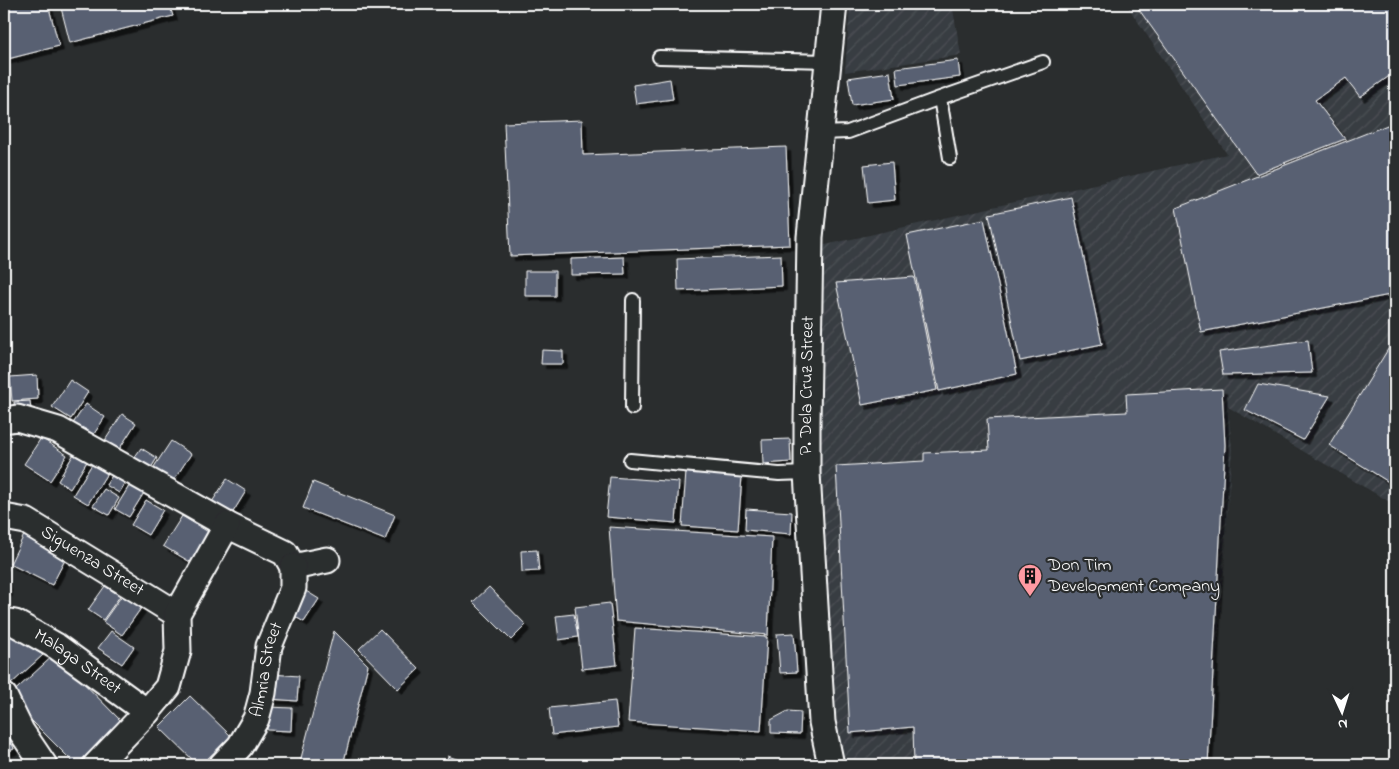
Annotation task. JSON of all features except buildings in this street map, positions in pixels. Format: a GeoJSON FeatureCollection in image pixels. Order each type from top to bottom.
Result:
{"type":"FeatureCollection","features":[{"type":"Feature","properties":{"kind":"street","name":"P. Dela Cruz Street"},"geometry":{"type":"LineString","coordinates":[[831,765],[822,722],[807,474],[810,237],[834,4]]}},
{"type":"Feature","properties":{"kind":"street"},"geometry":{"type":"LineString","coordinates":[[4,420],[17,418],[58,430],[228,525],[286,553],[293,567],[327,560]]}},
{"type":"Feature","properties":{"kind":"street","name":"Siguenza Street"},"geometry":{"type":"LineString","coordinates":[[4,517],[26,521],[177,614]]}},
{"type":"Feature","properties":{"kind":"street"},"geometry":{"type":"LineString","coordinates":[[96,765],[147,712],[168,687],[178,652],[177,614],[228,525]]}},
{"type":"Feature","properties":{"kind":"street","name":"Almria Street"},"geometry":{"type":"LineString","coordinates":[[222,765],[240,746],[256,718],[263,693],[269,646],[293,588],[293,567]]}},
{"type":"Feature","properties":{"kind":"street","name":"Malaga Street"},"geometry":{"type":"LineString","coordinates":[[4,621],[15,624],[56,646],[147,712]]}},
{"type":"Feature","properties":{"kind":"street"},"geometry":{"type":"LineString","coordinates":[[4,696],[21,731],[44,765]]}},
{"type":"Feature","properties":{"kind":"lane"},"geometry":{"type":"LineString","coordinates":[[659,57],[828,61]]}},
{"type":"Feature","properties":{"kind":"lane"},"geometry":{"type":"LineString","coordinates":[[821,133],[848,132],[1043,62]]}},
{"type":"Feature","properties":{"kind":"lane"},"geometry":{"type":"LineString","coordinates":[[940,98],[950,158]]}},
{"type":"Feature","properties":{"kind":"lane"},"geometry":{"type":"LineString","coordinates":[[632,408],[633,300]]}},
{"type":"Feature","properties":{"kind":"lane"},"geometry":{"type":"LineString","coordinates":[[630,460],[779,474],[807,474]]}},
{"type":"Feature","properties":{"kind":"shaded area"},"geometry":{"type":"Polygon","coordinates":[[[850,4],[952,4],[961,55],[845,72],[850,4]]]}},
{"type":"Feature","properties":{"kind":"shaded area"},"geometry":{"type":"Polygon","coordinates":[[[1126,4],[1395,4],[1395,505],[1228,407],[1232,449],[1209,765],[840,765],[830,728],[812,248],[1227,154],[1126,4]]]}},
{"type":"Feature","properties":{"kind":"place","name":"Don Tim Development Company"},"geometry":{"type":"Point","coordinates":[1030,597]}}]}
